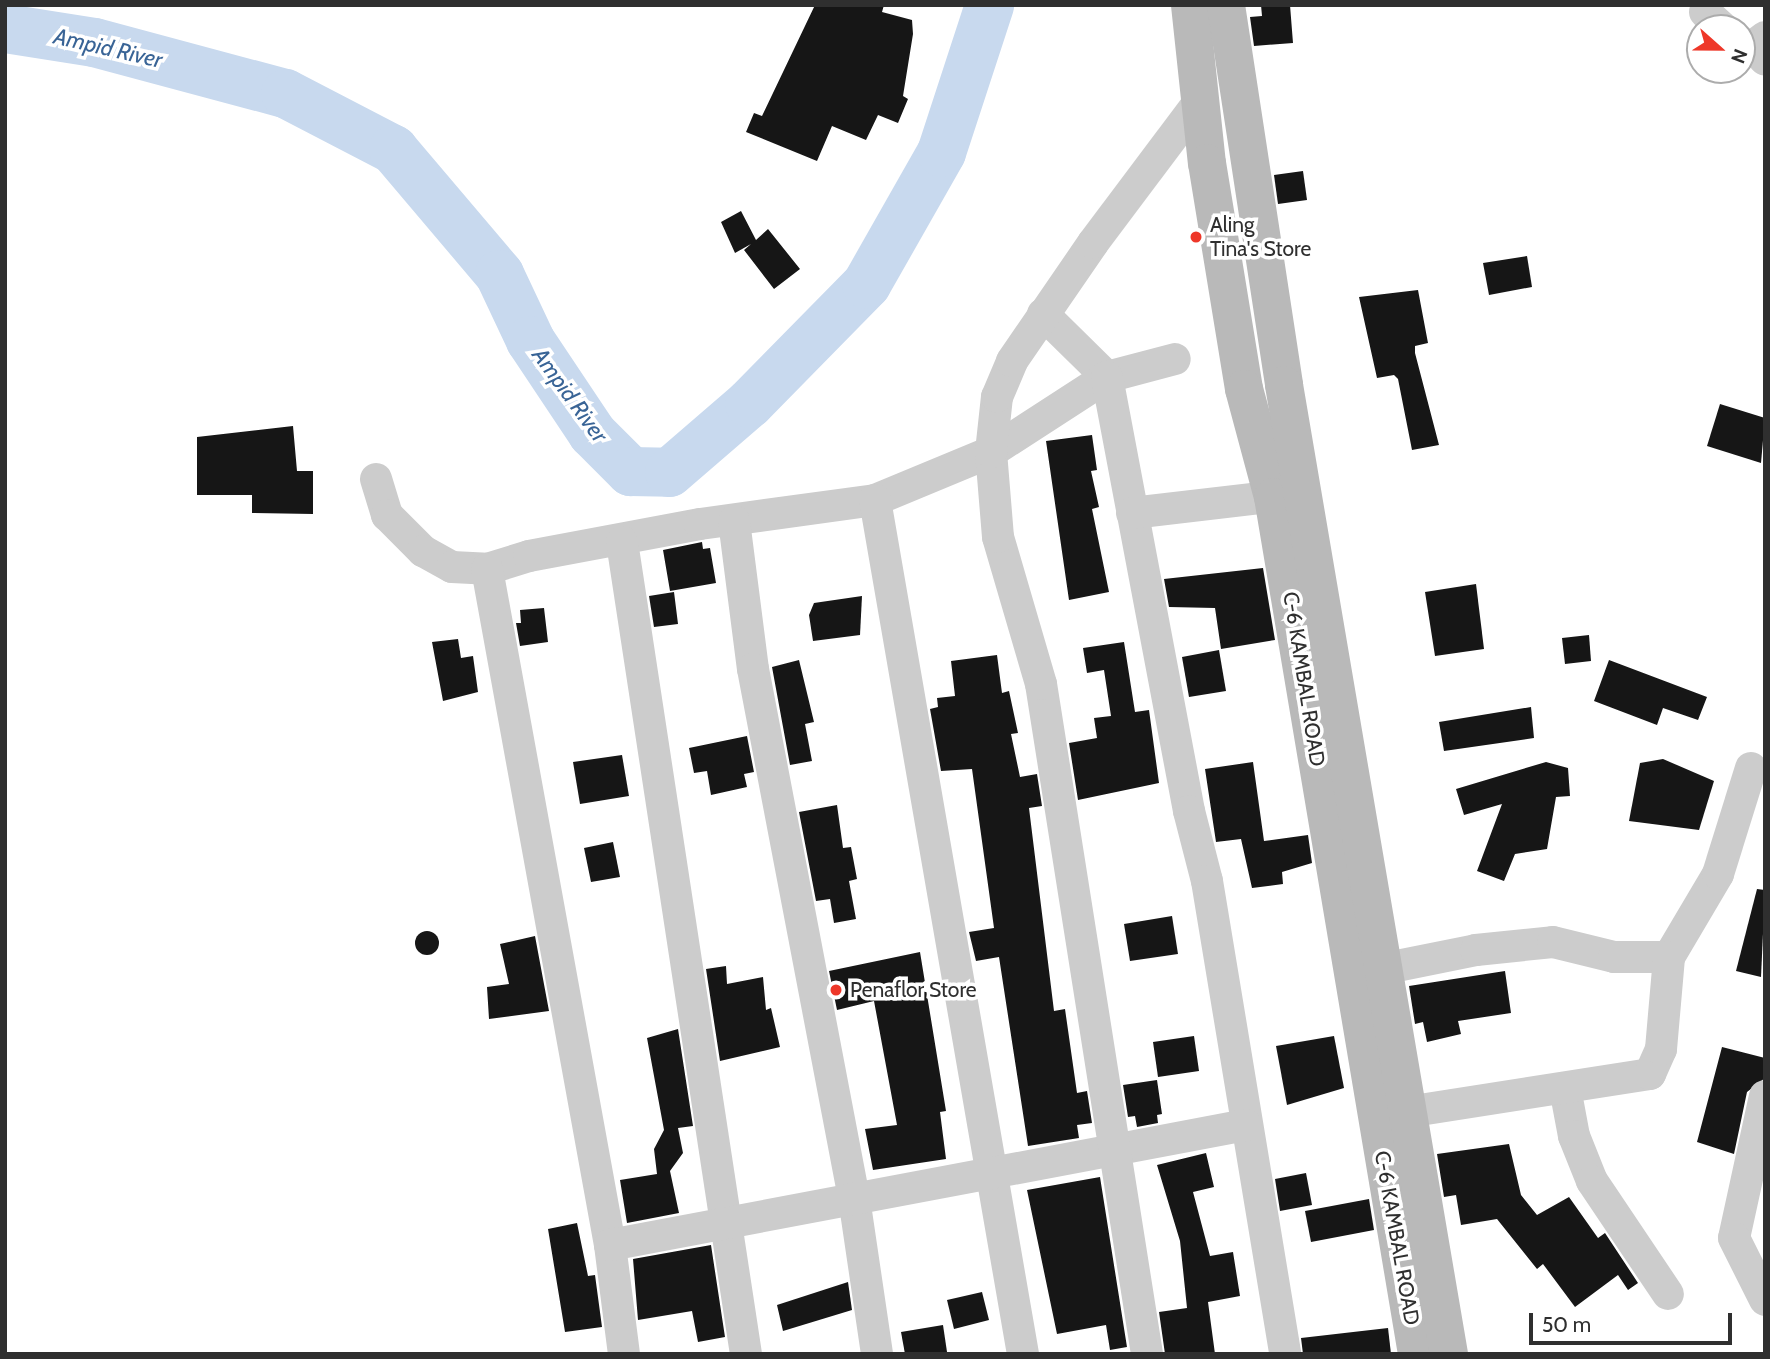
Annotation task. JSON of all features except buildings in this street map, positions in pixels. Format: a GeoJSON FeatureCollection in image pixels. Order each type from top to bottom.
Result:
{"type":"FeatureCollection","features":[{"type":"Feature","properties":{"kind":"main road","name":"C-6 KAMBAL ROAD"},"geometry":{"type":"LineString","coordinates":[[1190,5],[1244,389],[1289,494]]}},
{"type":"Feature","properties":{"kind":"main road","name":"C-6 KAMBAL ROAD"},"geometry":{"type":"LineString","coordinates":[[1226,5],[1289,494],[1369,972],[1417,1354]]}},
{"type":"Feature","properties":{"kind":"main road","name":"C-6 KAMBAL ROAD"},"geometry":{"type":"LineString","coordinates":[[1369,972],[1407,1112],[1449,1354]]}},
{"type":"Feature","properties":{"kind":"street"},"geometry":{"type":"LineString","coordinates":[[1147,1354],[1112,1154],[1041,684],[998,537],[991,452],[996,397],[1043,314],[1202,98]]}},
{"type":"Feature","properties":{"kind":"street"},"geometry":{"type":"LineString","coordinates":[[1043,314],[1107,377],[1189,811],[1208,881],[1246,1125],[1286,1354]]}},
{"type":"Feature","properties":{"kind":"street"},"geometry":{"type":"LineString","coordinates":[[376,479],[387,515],[423,551],[453,567],[488,569],[529,556],[875,500],[991,452],[1107,377],[1175,359]]}},
{"type":"Feature","properties":{"kind":"street"},"geometry":{"type":"LineString","coordinates":[[1132,513],[1289,494]]}},
{"type":"Feature","properties":{"kind":"street"},"geometry":{"type":"LineString","coordinates":[[875,500],[1023,1354]]}},
{"type":"Feature","properties":{"kind":"street"},"geometry":{"type":"LineString","coordinates":[[734,521],[753,669],[854,1198],[877,1354]]}},
{"type":"Feature","properties":{"kind":"street"},"geometry":{"type":"LineString","coordinates":[[622,542],[729,1220],[746,1354]]}},
{"type":"Feature","properties":{"kind":"street"},"geometry":{"type":"LineString","coordinates":[[488,569],[610,1245],[624,1354]]}},
{"type":"Feature","properties":{"kind":"street"},"geometry":{"type":"LineString","coordinates":[[1407,1112],[1650,1074],[1661,1049],[1669,957],[1718,874],[1751,768]]}},
{"type":"Feature","properties":{"kind":"street"},"geometry":{"type":"LineString","coordinates":[[1369,972],[1476,950],[1553,942],[1614,957],[1669,957]]}},
{"type":"Feature","properties":{"kind":"street"},"geometry":{"type":"LineString","coordinates":[[1565,1088],[1574,1136],[1592,1181],[1668,1294]]}},
{"type":"Feature","properties":{"kind":"street"},"geometry":{"type":"LineString","coordinates":[[1760,1282],[1734,1238],[1755,1184],[1765,1096]]}},
{"type":"Feature","properties":{"kind":"street"},"geometry":{"type":"LineString","coordinates":[[610,1245],[729,1220],[992,1177],[1246,1125]]}},
{"type":"Feature","properties":{"kind":"waterway","name":"Ampid River"},"geometry":{"type":"LineString","coordinates":[[5,28],[94,42],[285,93],[393,149],[499,274],[530,340],[592,433],[630,471],[669,472],[749,403],[866,284],[941,152],[989,5]]}},
{"type":"Feature","properties":{"kind":"place","name":"Aling Tina's Store"},"geometry":{"type":"Point","coordinates":[1196,237]}},
{"type":"Feature","properties":{"kind":"place","name":"Penaflor Store"},"geometry":{"type":"Point","coordinates":[836,990]}}]}
